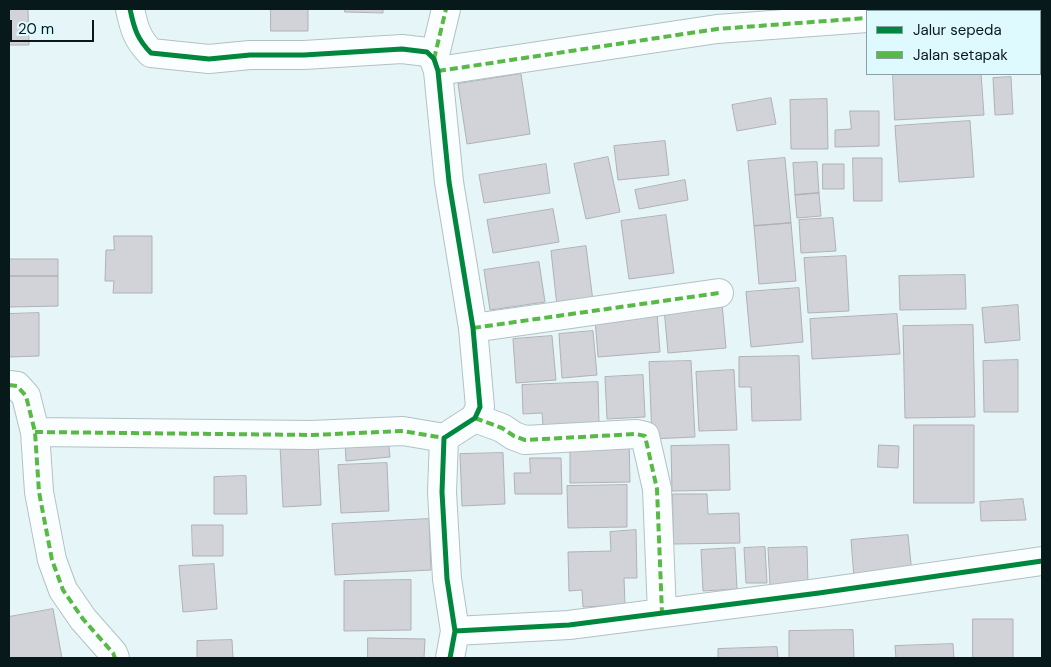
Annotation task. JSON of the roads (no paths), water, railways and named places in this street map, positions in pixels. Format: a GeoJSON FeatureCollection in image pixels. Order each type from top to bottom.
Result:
{"type":"FeatureCollection","features":[{"type":"Feature","properties":{"kind":"street"},"geometry":{"type":"LineString","coordinates":[[130,9],[134,29],[140,42],[151,54],[209,58],[402,49],[427,52],[436,65]]}},
{"type":"Feature","properties":{"kind":"street"},"geometry":{"type":"LineString","coordinates":[[35,432],[311,435],[403,431],[444,438],[475,418],[480,407],[473,328],[449,182],[436,65],[446,9]]}},
{"type":"Feature","properties":{"kind":"street"},"geometry":{"type":"LineString","coordinates":[[985,10],[1007,9]]}},
{"type":"Feature","properties":{"kind":"street"},"geometry":{"type":"LineString","coordinates":[[436,65],[717,29],[866,18]]}},
{"type":"Feature","properties":{"kind":"street"},"geometry":{"type":"LineString","coordinates":[[473,328],[720,293]]}},
{"type":"Feature","properties":{"kind":"street"},"geometry":{"type":"LineString","coordinates":[[9,384],[17,386],[26,396],[35,432],[38,492],[52,560],[63,590],[83,619],[113,653],[115,658]]}},
{"type":"Feature","properties":{"kind":"street"},"geometry":{"type":"LineString","coordinates":[[475,418],[502,428],[514,436],[525,440],[636,434],[645,436],[657,489],[662,613]]}},
{"type":"Feature","properties":{"kind":"street"},"geometry":{"type":"LineString","coordinates":[[444,438],[442,492],[447,579],[455,631],[450,658]]}},
{"type":"Feature","properties":{"kind":"street"},"geometry":{"type":"LineString","coordinates":[[455,631],[569,625],[1042,561]]}}]}
